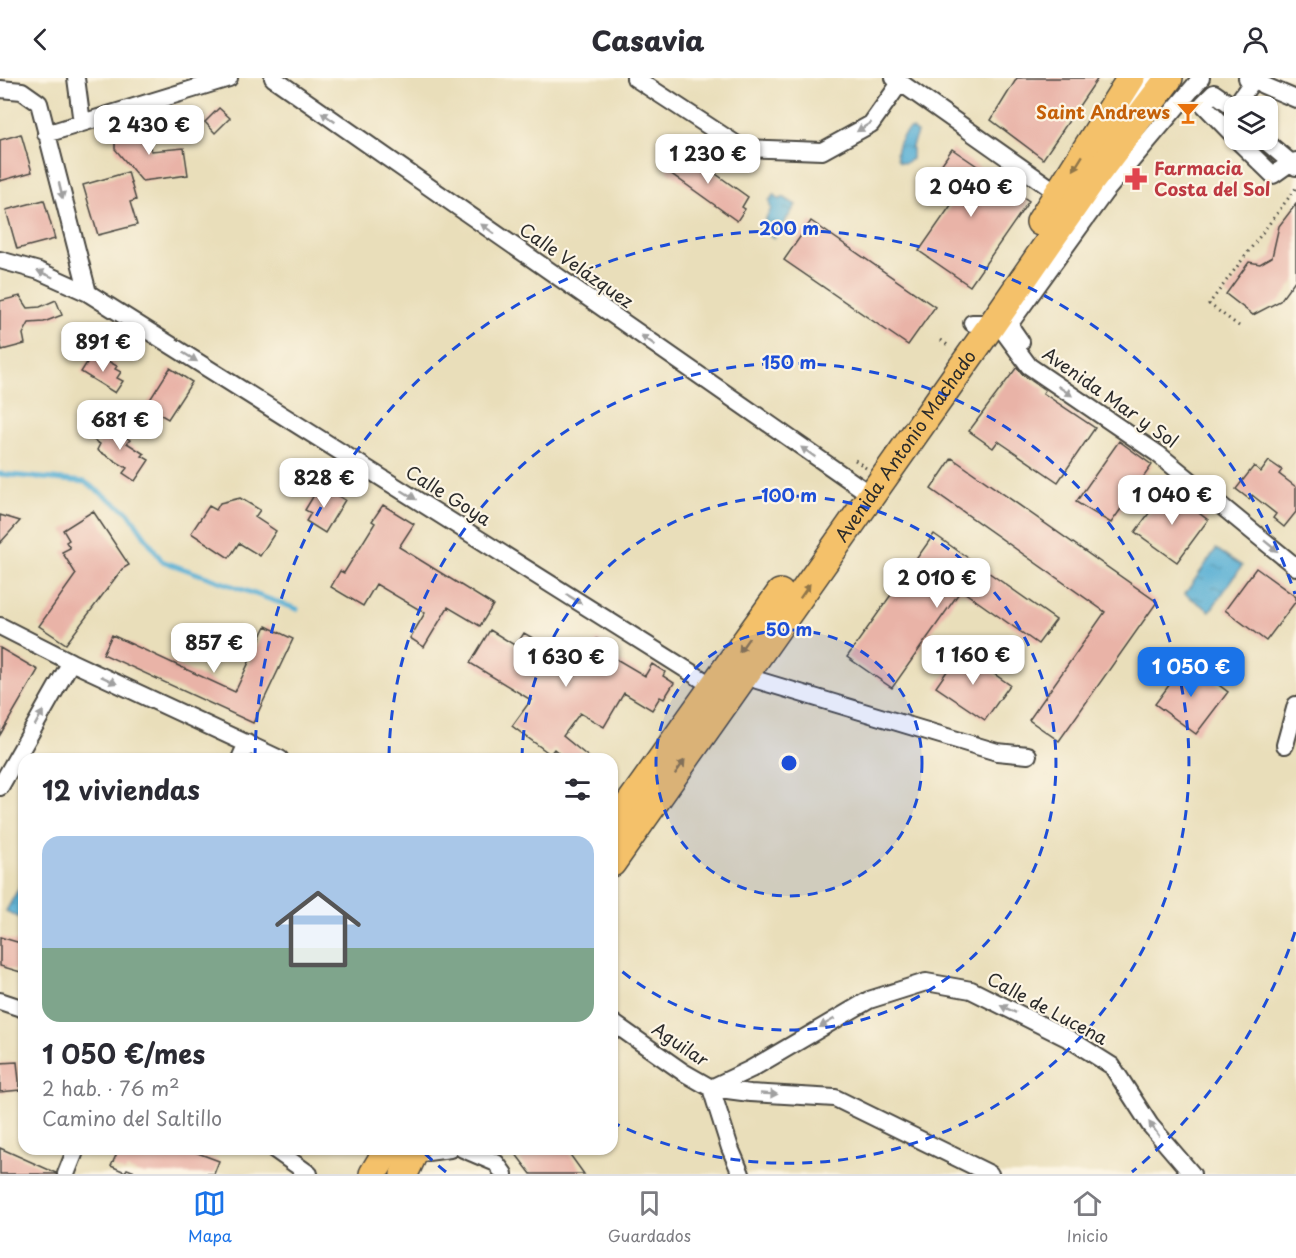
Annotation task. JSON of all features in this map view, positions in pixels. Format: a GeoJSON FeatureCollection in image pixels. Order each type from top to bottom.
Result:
{"type":"FeatureCollection","features":[{"type":"Feature","properties":{"kind":"main road","name":"Avenida Antonio Machado"},"geometry":{"type":"LineString","coordinates":[[983,323],[1131,78]]}},
{"type":"Feature","properties":{"kind":"main road","name":"Avenida Antonio Machado"},"geometry":{"type":"LineString","coordinates":[[638,809],[714,687],[864,490],[983,323],[1091,181],[1175,80]]}},
{"type":"Feature","properties":{"kind":"main road","name":"Avenida Antonio Machado"},"geometry":{"type":"LineString","coordinates":[[638,809],[747,674],[864,490]]}},
{"type":"Feature","properties":{"kind":"main road"},"geometry":{"type":"LineString","coordinates":[[618,824],[638,809]]}},
{"type":"Feature","properties":{"kind":"main road"},"geometry":{"type":"LineString","coordinates":[[618,850],[638,809]]}},
{"type":"Feature","properties":{"kind":"main road"},"geometry":{"type":"LineString","coordinates":[[373,1174],[405,1157]]}},
{"type":"Feature","properties":{"kind":"street"},"geometry":{"type":"LineString","coordinates":[[76,78],[82,123]]}},
{"type":"Feature","properties":{"kind":"street"},"geometry":{"type":"LineString","coordinates":[[46,134],[229,78]]}},
{"type":"Feature","properties":{"kind":"street","name":"Calle Velázquez"},"geometry":{"type":"LineString","coordinates":[[273,78],[864,490]]}},
{"type":"Feature","properties":{"kind":"street"},"geometry":{"type":"LineString","coordinates":[[635,78],[655,84],[742,148],[822,151],[871,124],[897,80],[1059,194]]}},
{"type":"Feature","properties":{"kind":"street"},"geometry":{"type":"LineString","coordinates":[[1242,96],[1252,82],[1247,78]]}},
{"type":"Feature","properties":{"kind":"street"},"geometry":{"type":"LineString","coordinates":[[1258,78],[1263,85],[1296,99]]}},
{"type":"Feature","properties":{"kind":"street"},"geometry":{"type":"LineString","coordinates":[[1040,361],[1025,348],[1012,329],[1011,322],[1105,192],[1175,80],[1224,109]]}},
{"type":"Feature","properties":{"kind":"street"},"geometry":{"type":"LineString","coordinates":[[0,89],[22,91],[39,103],[87,292]]}},
{"type":"Feature","properties":{"kind":"street"},"geometry":{"type":"LineString","coordinates":[[1224,100],[1214,93],[1203,104],[1224,126]]}},
{"type":"Feature","properties":{"kind":"street"},"geometry":{"type":"LineString","coordinates":[[1248,150],[1273,175],[1294,164],[1276,150]]}},
{"type":"Feature","properties":{"kind":"street","name":"Calle Goya"},"geometry":{"type":"LineString","coordinates":[[0,260],[39,271],[87,292],[714,687]]}},
{"type":"Feature","properties":{"kind":"street","name":"Avenida Mar y Sol"},"geometry":{"type":"LineString","coordinates":[[983,323],[1001,328],[1029,366],[1158,454],[1296,567]]}},
{"type":"Feature","properties":{"kind":"street"},"geometry":{"type":"LineString","coordinates":[[0,626],[71,662],[268,753]]}},
{"type":"Feature","properties":{"kind":"street"},"geometry":{"type":"LineString","coordinates":[[19,753],[71,662]]}},
{"type":"Feature","properties":{"kind":"street"},"geometry":{"type":"LineString","coordinates":[[747,674],[757,680],[997,752],[1028,755]]}},
{"type":"Feature","properties":{"kind":"street"},"geometry":{"type":"LineString","coordinates":[[1285,745],[1296,705]]}},
{"type":"Feature","properties":{"kind":"street"},"geometry":{"type":"LineString","coordinates":[[243,753],[247,743]]}},
{"type":"Feature","properties":{"kind":"street"},"geometry":{"type":"LineString","coordinates":[[0,787],[18,755]]}},
{"type":"Feature","properties":{"kind":"street","name":"Calle de Lucena"},"geometry":{"type":"LineString","coordinates":[[711,1088],[751,1070],[869,1000],[926,982],[970,990],[1071,1040],[1112,1066],[1150,1125],[1192,1174]]}},
{"type":"Feature","properties":{"kind":"street"},"geometry":{"type":"LineString","coordinates":[[0,1001],[18,1007]]}},
{"type":"Feature","properties":{"kind":"street","name":"Aguilar"},"geometry":{"type":"LineString","coordinates":[[618,1026],[683,1072],[711,1088],[741,1174]]}},
{"type":"Feature","properties":{"kind":"street"},"geometry":{"type":"LineString","coordinates":[[711,1088],[750,1093],[835,1098],[990,1174]]}},
{"type":"Feature","properties":{"kind":"street"},"geometry":{"type":"LineString","coordinates":[[66,1174],[74,1155]]}},
{"type":"Feature","properties":{"kind":"street"},"geometry":{"type":"LineString","coordinates":[[282,1155],[309,1174]]}},
{"type":"Feature","properties":{"kind":"street"},"geometry":{"type":"LineString","coordinates":[[477,1155],[496,1163],[504,1174]]}},
{"type":"Feature","properties":{"kind":"path"},"geometry":{"type":"LineString","coordinates":[[1239,326],[1209,304],[1296,188]]}},
{"type":"Feature","properties":{"kind":"water"},"geometry":{"type":"Polygon","coordinates":[[[909,129],[917,133],[912,146],[912,159],[905,163],[899,162],[896,154],[898,144],[909,129]]]}},
{"type":"Feature","properties":{"kind":"water"},"geometry":{"type":"Polygon","coordinates":[[[774,194],[780,200],[783,197],[796,205],[774,238],[760,229],[771,209],[769,201],[774,194]]]}},
{"type":"Feature","properties":{"kind":"water"},"geometry":{"type":"Polygon","coordinates":[[[1216,549],[1242,566],[1210,611],[1185,594],[1216,549]]]}},
{"type":"Feature","properties":{"kind":"water"},"geometry":{"type":"Polygon","coordinates":[[[18,890],[18,917],[6,911],[18,890]]]}},
{"type":"Feature","properties":{"kind":"building"},"geometry":{"type":"Polygon","coordinates":[[[1017,78],[1098,78],[1043,159],[991,120],[1017,78]]]}},
{"type":"Feature","properties":{"kind":"building"},"geometry":{"type":"Polygon","coordinates":[[[219,108],[230,118],[215,133],[205,122],[219,108]]]}},
{"type":"Feature","properties":{"kind":"building"},"geometry":{"type":"Polygon","coordinates":[[[138,125],[139,129],[146,127],[151,151],[184,148],[188,175],[142,181],[115,149],[118,132],[138,125]]]}},
{"type":"Feature","properties":{"kind":"building"},"geometry":{"type":"Polygon","coordinates":[[[21,134],[32,172],[0,181],[0,140],[21,134]]]}},
{"type":"Feature","properties":{"kind":"building"},"geometry":{"type":"Polygon","coordinates":[[[681,149],[748,197],[742,207],[745,209],[737,221],[666,170],[681,149]]]}},
{"type":"Feature","properties":{"kind":"building"},"geometry":{"type":"Polygon","coordinates":[[[952,149],[1029,201],[970,286],[919,251],[956,198],[930,181],[952,149]]]}},
{"type":"Feature","properties":{"kind":"building"},"geometry":{"type":"Polygon","coordinates":[[[128,172],[136,200],[130,202],[137,225],[98,235],[83,185],[128,172]]]}},
{"type":"Feature","properties":{"kind":"building"},"geometry":{"type":"Polygon","coordinates":[[[44,200],[55,239],[17,249],[6,210],[44,200]]]}},
{"type":"Feature","properties":{"kind":"building"},"geometry":{"type":"Polygon","coordinates":[[[1296,204],[1296,279],[1280,301],[1253,315],[1226,294],[1249,262],[1260,264],[1272,257],[1279,226],[1296,204]]]}},
{"type":"Feature","properties":{"kind":"building"},"geometry":{"type":"Polygon","coordinates":[[[811,221],[935,307],[908,345],[784,260],[811,221]]]}},
{"type":"Feature","properties":{"kind":"building"},"geometry":{"type":"Polygon","coordinates":[[[20,296],[28,308],[40,307],[56,300],[62,315],[44,322],[29,323],[23,334],[25,344],[2,350],[0,301],[20,296]]]}},
{"type":"Feature","properties":{"kind":"building"},"geometry":{"type":"Polygon","coordinates":[[[93,353],[117,366],[115,369],[121,372],[117,378],[123,381],[115,393],[81,372],[93,353]]]}},
{"type":"Feature","properties":{"kind":"building"},"geometry":{"type":"Polygon","coordinates":[[[1017,367],[1023,375],[1045,390],[1043,393],[1095,428],[1058,482],[998,441],[993,448],[969,431],[1017,367]]]}},
{"type":"Feature","properties":{"kind":"building"},"geometry":{"type":"Polygon","coordinates":[[[170,368],[192,382],[168,419],[146,406],[170,368]]]}},
{"type":"Feature","properties":{"kind":"building"},"geometry":{"type":"Polygon","coordinates":[[[103,422],[130,440],[127,443],[149,460],[135,481],[123,473],[127,468],[97,450],[100,444],[92,439],[103,422]]]}},
{"type":"Feature","properties":{"kind":"building"},"geometry":{"type":"Polygon","coordinates":[[[1119,441],[1152,465],[1111,523],[1076,502],[1119,441]]]}},
{"type":"Feature","properties":{"kind":"building"},"geometry":{"type":"Polygon","coordinates":[[[952,458],[1157,602],[1059,741],[1029,720],[1105,612],[931,489],[952,458]]]}},
{"type":"Feature","properties":{"kind":"building"},"geometry":{"type":"Polygon","coordinates":[[[1269,461],[1282,470],[1279,474],[1296,487],[1296,512],[1284,527],[1273,518],[1276,514],[1252,495],[1249,499],[1236,489],[1254,466],[1261,472],[1269,461]]]}},
{"type":"Feature","properties":{"kind":"building"},"geometry":{"type":"Polygon","coordinates":[[[320,485],[345,500],[325,533],[306,521],[311,513],[305,510],[320,485]]]}},
{"type":"Feature","properties":{"kind":"building"},"geometry":{"type":"Polygon","coordinates":[[[1167,489],[1208,520],[1177,562],[1135,532],[1167,489]]]}},
{"type":"Feature","properties":{"kind":"building"},"geometry":{"type":"Polygon","coordinates":[[[240,498],[260,510],[255,517],[276,531],[260,556],[239,543],[229,558],[191,533],[209,506],[216,510],[220,503],[240,498]]]}},
{"type":"Feature","properties":{"kind":"building"},"geometry":{"type":"Polygon","coordinates":[[[383,505],[414,524],[399,547],[493,605],[480,626],[448,607],[424,647],[410,638],[425,613],[376,584],[363,606],[331,587],[340,571],[344,573],[375,523],[372,521],[383,505]]]}},
{"type":"Feature","properties":{"kind":"building"},"geometry":{"type":"Polygon","coordinates":[[[93,511],[129,565],[122,569],[66,644],[39,626],[76,574],[62,552],[70,548],[66,542],[69,540],[63,530],[93,511]]]}},
{"type":"Feature","properties":{"kind":"building"},"geometry":{"type":"Polygon","coordinates":[[[0,515],[20,521],[0,543],[0,515]]]}},
{"type":"Feature","properties":{"kind":"building"},"geometry":{"type":"Polygon","coordinates":[[[934,534],[1056,620],[1038,644],[961,590],[892,688],[847,657],[934,534]]]}},
{"type":"Feature","properties":{"kind":"building"},"geometry":{"type":"Polygon","coordinates":[[[1256,568],[1296,597],[1296,601],[1266,641],[1225,610],[1256,568]]]}},
{"type":"Feature","properties":{"kind":"building"},"geometry":{"type":"Polygon","coordinates":[[[266,626],[293,639],[253,723],[103,654],[112,635],[235,692],[266,626]]]}},
{"type":"Feature","properties":{"kind":"building"},"geometry":{"type":"Polygon","coordinates":[[[490,630],[516,646],[524,633],[545,645],[537,658],[563,675],[570,663],[578,668],[597,639],[610,647],[606,653],[645,676],[652,664],[665,672],[663,676],[674,683],[664,699],[660,697],[652,710],[624,693],[604,727],[580,713],[563,736],[584,753],[559,753],[554,749],[549,753],[512,726],[531,700],[470,663],[490,630]]]}},
{"type":"Feature","properties":{"kind":"building"},"geometry":{"type":"Polygon","coordinates":[[[0,648],[38,670],[0,735],[0,648]]]}},
{"type":"Feature","properties":{"kind":"building"},"geometry":{"type":"Polygon","coordinates":[[[961,651],[1010,685],[985,720],[936,687],[961,651]]]}},
{"type":"Feature","properties":{"kind":"building"},"geometry":{"type":"Polygon","coordinates":[[[1187,661],[1228,692],[1196,734],[1155,704],[1187,661]]]}},
{"type":"Feature","properties":{"kind":"building"},"geometry":{"type":"Polygon","coordinates":[[[0,937],[18,942],[18,971],[0,966],[0,937]]]}},
{"type":"Feature","properties":{"kind":"building"},"geometry":{"type":"Polygon","coordinates":[[[17,1062],[18,1090],[0,1092],[0,1063],[17,1062]]]}},
{"type":"Feature","properties":{"kind":"building"},"geometry":{"type":"Polygon","coordinates":[[[0,1148],[56,1173],[56,1174],[0,1174],[0,1148]]]}},
{"type":"Feature","properties":{"kind":"building"},"geometry":{"type":"Polygon","coordinates":[[[116,1155],[203,1155],[219,1161],[214,1174],[140,1174],[127,1169],[125,1172],[111,1166],[116,1155]]]}},
{"type":"Feature","properties":{"kind":"building"},"geometry":{"type":"Polygon","coordinates":[[[517,1155],[570,1155],[584,1174],[531,1174],[517,1155]]]}},
{"type":"Feature","properties":{"kind":"waterway"},"geometry":{"type":"LineString","coordinates":[[0,474],[85,482],[128,512],[162,561],[297,609]]}},
{"type":"Feature","properties":{"kind":"place","name":"Saint Andrews"},"geometry":{"type":"Point","coordinates":[1188,113]}},
{"type":"Feature","properties":{"kind":"place","name":"Farmacia Costa del Sol"},"geometry":{"type":"Point","coordinates":[1136,179]}}]}
